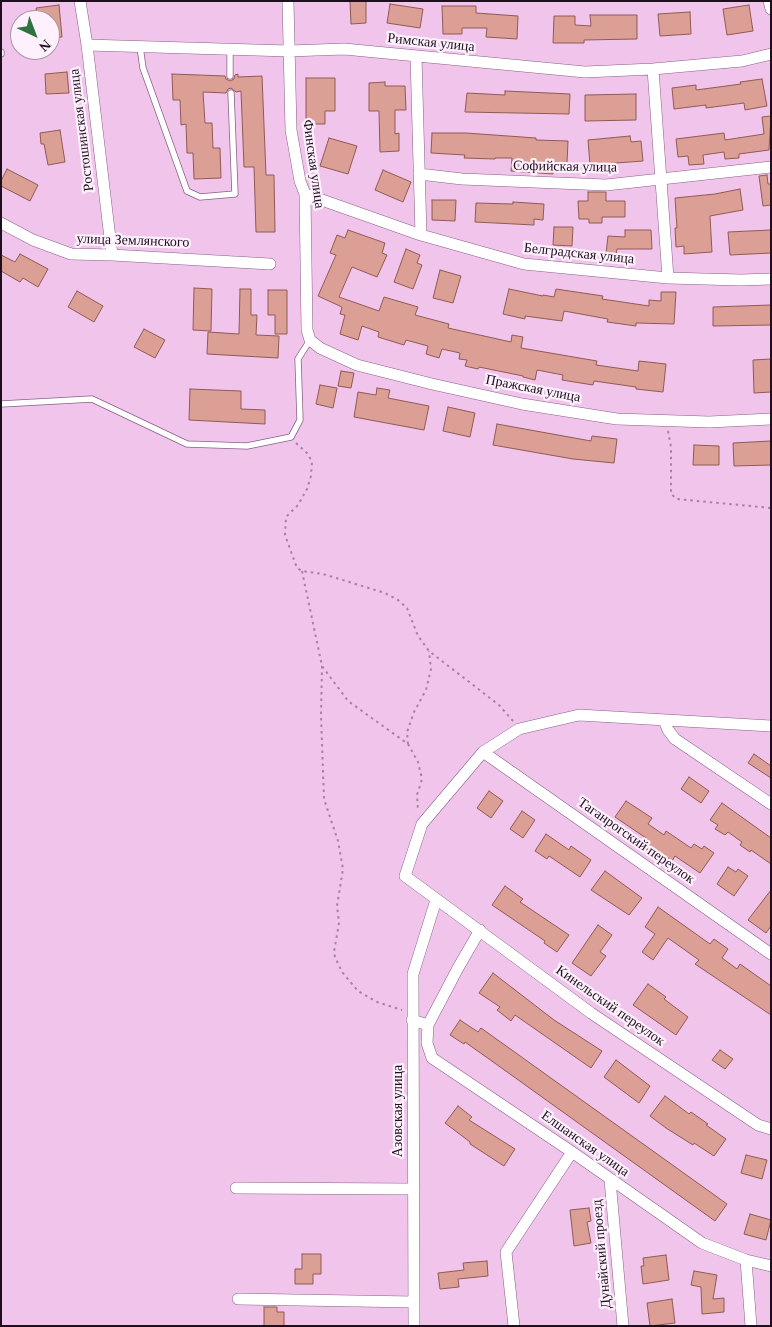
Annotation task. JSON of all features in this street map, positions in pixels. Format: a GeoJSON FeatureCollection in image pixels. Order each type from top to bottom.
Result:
{"type":"FeatureCollection","features":[{"type":"Feature","properties":{"kind":"street","name":"Ростошинская улица"},"geometry":{"type":"LineString","coordinates":[[80,1],[112,255]]}},
{"type":"Feature","properties":{"kind":"street","name":"Финская улица"},"geometry":{"type":"LineString","coordinates":[[288,1],[291,130],[300,181],[305,194],[309,335]]}},
{"type":"Feature","properties":{"kind":"street"},"geometry":{"type":"LineString","coordinates":[[769,1],[771,9]]}},
{"type":"Feature","properties":{"kind":"street","name":"Римская улица"},"geometry":{"type":"LineString","coordinates":[[87,45],[289,51],[344,49],[585,72],[654,69],[742,61],[771,54]]}},
{"type":"Feature","properties":{"kind":"street"},"geometry":{"type":"LineString","coordinates":[[416,57],[421,234]]}},
{"type":"Feature","properties":{"kind":"street"},"geometry":{"type":"LineString","coordinates":[[654,69],[668,278]]}},
{"type":"Feature","properties":{"kind":"street","name":"Софийская улица"},"geometry":{"type":"LineString","coordinates":[[419,174],[462,179],[606,185],[771,167]]}},
{"type":"Feature","properties":{"kind":"street","name":"Белградская улица"},"geometry":{"type":"LineString","coordinates":[[305,194],[421,234],[524,264],[668,278],[771,279]]}},
{"type":"Feature","properties":{"kind":"street","name":"улица Землянского"},"geometry":{"type":"LineString","coordinates":[[1,223],[33,240],[71,254],[270,264]]}},
{"type":"Feature","properties":{"kind":"street","name":"Пражская улица"},"geometry":{"type":"LineString","coordinates":[[309,335],[320,348],[357,365],[522,404],[617,419],[709,422],[771,419]]}},
{"type":"Feature","properties":{"kind":"street"},"geometry":{"type":"LineString","coordinates":[[422,824],[483,752],[519,729],[579,715],[771,726]]}},
{"type":"Feature","properties":{"kind":"street"},"geometry":{"type":"LineString","coordinates":[[664,720],[668,730],[676,739],[771,804]]}},
{"type":"Feature","properties":{"kind":"street","name":"Таганрогский переулок"},"geometry":{"type":"LineString","coordinates":[[483,752],[771,954]]}},
{"type":"Feature","properties":{"kind":"street","name":"Кинельский переулок"},"geometry":{"type":"LineString","coordinates":[[422,824],[405,876],[591,1013],[758,1125],[771,1129]]}},
{"type":"Feature","properties":{"kind":"street","name":"Азовская улица"},"geometry":{"type":"LineString","coordinates":[[414,1326],[413,974],[436,900]]}},
{"type":"Feature","properties":{"kind":"street"},"geometry":{"type":"LineString","coordinates":[[412,1020],[428,1025],[480,930]]}},
{"type":"Feature","properties":{"kind":"street","name":"Елшанская улица"},"geometry":{"type":"LineString","coordinates":[[428,1025],[427,1043],[432,1058],[572,1152],[702,1243],[746,1260],[771,1266]]}},
{"type":"Feature","properties":{"kind":"street"},"geometry":{"type":"LineString","coordinates":[[514,1326],[506,1252],[572,1152]]}},
{"type":"Feature","properties":{"kind":"street","name":"Дунайский проезд"},"geometry":{"type":"LineString","coordinates":[[610,1180],[623,1326]]}},
{"type":"Feature","properties":{"kind":"street"},"geometry":{"type":"LineString","coordinates":[[236,1188],[414,1190]]}},
{"type":"Feature","properties":{"kind":"street"},"geometry":{"type":"LineString","coordinates":[[746,1260],[751,1326]]}},
{"type":"Feature","properties":{"kind":"street"},"geometry":{"type":"LineString","coordinates":[[238,1299],[414,1302]]}},
{"type":"Feature","properties":{"kind":"lane"},"geometry":{"type":"LineString","coordinates":[[140,47],[143,68],[187,191],[200,197],[235,194],[231,93]]}},
{"type":"Feature","properties":{"kind":"lane"},"geometry":{"type":"LineString","coordinates":[[230,50],[230,76]]}},
{"type":"Feature","properties":{"kind":"lane"},"geometry":{"type":"LineString","coordinates":[[1,404],[92,399],[187,444],[247,446],[291,437],[300,420],[298,359],[309,335]]}},
{"type":"Feature","properties":{"kind":"path"},"geometry":{"type":"LineString","coordinates":[[666,421],[671,447],[671,494],[678,498],[771,508]]}},
{"type":"Feature","properties":{"kind":"path"},"geometry":{"type":"LineString","coordinates":[[291,437],[308,454],[312,462],[311,476],[306,489],[298,505],[286,517],[285,535],[297,568],[302,571],[323,574],[385,593],[398,600],[407,608],[418,636],[429,651],[499,705],[519,729]]}},
{"type":"Feature","properties":{"kind":"path"},"geometry":{"type":"LineString","coordinates":[[302,571],[322,666],[321,714],[324,799],[338,841],[344,869],[337,906],[339,923],[334,952],[335,957],[342,972],[358,991],[377,1002],[401,1010],[412,1020]]}},
{"type":"Feature","properties":{"kind":"path"},"geometry":{"type":"LineString","coordinates":[[422,824],[419,817],[418,795],[422,779],[418,762],[408,744],[407,732],[414,712],[426,690],[431,668],[429,651]]}},
{"type":"Feature","properties":{"kind":"path"},"geometry":{"type":"LineString","coordinates":[[322,666],[348,700],[408,744]]}},
{"type":"Feature","properties":{"kind":"building"},"geometry":{"type":"Polygon","coordinates":[[[350,1],[366,1],[366,23],[351,24],[350,1]]]}},
{"type":"Feature","properties":{"kind":"building"},"geometry":{"type":"Polygon","coordinates":[[[390,4],[423,9],[420,28],[387,23],[390,4]]]}},
{"type":"Feature","properties":{"kind":"building"},"geometry":{"type":"Polygon","coordinates":[[[59,5],[59,10],[36,10],[36,8],[59,5]]]}},
{"type":"Feature","properties":{"kind":"building"},"geometry":{"type":"Polygon","coordinates":[[[749,5],[753,31],[727,35],[723,9],[749,5]]]}},
{"type":"Feature","properties":{"kind":"building"},"geometry":{"type":"Polygon","coordinates":[[[442,6],[476,6],[476,13],[518,16],[517,39],[486,37],[487,28],[462,28],[462,34],[443,34],[442,6]]]}},
{"type":"Feature","properties":{"kind":"building"},"geometry":{"type":"Polygon","coordinates":[[[690,12],[691,34],[660,36],[658,14],[690,12]]]}},
{"type":"Feature","properties":{"kind":"building"},"geometry":{"type":"Polygon","coordinates":[[[590,15],[637,15],[637,39],[584,40],[584,43],[553,43],[554,16],[575,16],[575,25],[591,26],[590,15]]]}},
{"type":"Feature","properties":{"kind":"building"},"geometry":{"type":"Polygon","coordinates":[[[60,16],[62,37],[60,37],[60,16]]]}},
{"type":"Feature","properties":{"kind":"building"},"geometry":{"type":"Polygon","coordinates":[[[67,72],[69,93],[46,94],[45,74],[67,72]]]}},
{"type":"Feature","properties":{"kind":"building"},"geometry":{"type":"Polygon","coordinates":[[[172,74],[225,76],[230,81],[238,74],[238,77],[262,76],[266,175],[274,175],[275,232],[256,232],[254,167],[244,167],[241,91],[236,92],[231,88],[226,93],[203,92],[205,123],[212,123],[213,148],[220,148],[221,178],[194,179],[193,153],[187,153],[186,124],[181,125],[180,100],[173,100],[172,74]]]}},
{"type":"Feature","properties":{"kind":"building"},"geometry":{"type":"Polygon","coordinates":[[[306,78],[335,78],[335,111],[325,111],[325,124],[306,124],[306,78]]]}},
{"type":"Feature","properties":{"kind":"building"},"geometry":{"type":"Polygon","coordinates":[[[762,79],[767,106],[745,110],[744,103],[706,108],[706,105],[674,109],[672,88],[696,85],[696,90],[762,79]]]}},
{"type":"Feature","properties":{"kind":"building"},"geometry":{"type":"Polygon","coordinates":[[[385,82],[385,86],[405,86],[406,110],[395,110],[395,134],[399,133],[399,151],[380,152],[379,111],[369,111],[369,83],[385,82]]]}},
{"type":"Feature","properties":{"kind":"building"},"geometry":{"type":"Polygon","coordinates":[[[505,91],[570,94],[569,114],[465,112],[467,93],[505,95],[505,91]]]}},
{"type":"Feature","properties":{"kind":"building"},"geometry":{"type":"Polygon","coordinates":[[[636,94],[636,120],[585,121],[585,95],[636,94]]]}},
{"type":"Feature","properties":{"kind":"building"},"geometry":{"type":"Polygon","coordinates":[[[771,116],[769,150],[739,154],[739,158],[725,159],[724,152],[703,155],[704,164],[689,165],[688,156],[678,157],[676,139],[724,133],[725,140],[764,134],[762,117],[771,116]]]}},
{"type":"Feature","properties":{"kind":"building"},"geometry":{"type":"Polygon","coordinates":[[[60,130],[65,162],[48,165],[44,144],[41,144],[40,133],[60,130]]]}},
{"type":"Feature","properties":{"kind":"building"},"geometry":{"type":"Polygon","coordinates":[[[432,133],[466,133],[536,138],[536,140],[568,141],[567,163],[553,162],[553,174],[511,171],[512,158],[464,158],[465,155],[431,153],[432,133]]]}},
{"type":"Feature","properties":{"kind":"building"},"geometry":{"type":"Polygon","coordinates":[[[630,136],[631,142],[641,141],[643,161],[590,165],[588,140],[630,136]]]}},
{"type":"Feature","properties":{"kind":"building"},"geometry":{"type":"Polygon","coordinates":[[[329,138],[357,146],[348,174],[320,166],[329,138]]]}},
{"type":"Feature","properties":{"kind":"building"},"geometry":{"type":"Polygon","coordinates":[[[7,169],[38,185],[30,201],[1,186],[1,181],[7,169]]]}},
{"type":"Feature","properties":{"kind":"building"},"geometry":{"type":"Polygon","coordinates":[[[383,170],[411,182],[403,202],[375,190],[383,170]]]}},
{"type":"Feature","properties":{"kind":"building"},"geometry":{"type":"Polygon","coordinates":[[[767,175],[768,184],[771,184],[771,205],[763,206],[759,176],[767,175]]]}},
{"type":"Feature","properties":{"kind":"building"},"geometry":{"type":"Polygon","coordinates":[[[740,189],[743,210],[710,216],[712,252],[684,254],[684,246],[676,247],[675,198],[715,194],[740,189]]]}},
{"type":"Feature","properties":{"kind":"building"},"geometry":{"type":"Polygon","coordinates":[[[588,192],[606,192],[606,201],[625,201],[625,217],[602,217],[602,223],[589,223],[589,219],[579,219],[578,201],[588,201],[588,192]]]}},
{"type":"Feature","properties":{"kind":"building"},"geometry":{"type":"Polygon","coordinates":[[[432,200],[456,200],[455,221],[432,220],[432,200]]]}},
{"type":"Feature","properties":{"kind":"building"},"geometry":{"type":"Polygon","coordinates":[[[513,202],[544,204],[543,220],[534,219],[534,225],[475,222],[476,203],[513,204],[513,202]]]}},
{"type":"Feature","properties":{"kind":"building"},"geometry":{"type":"Polygon","coordinates":[[[554,227],[573,227],[572,246],[553,245],[554,227]]]}},
{"type":"Feature","properties":{"kind":"building"},"geometry":{"type":"Polygon","coordinates":[[[348,230],[385,243],[382,253],[387,255],[377,277],[352,267],[339,297],[379,311],[384,297],[418,307],[415,315],[449,324],[448,328],[511,342],[512,335],[523,337],[521,348],[597,361],[596,365],[638,371],[639,361],[666,364],[663,392],[594,381],[593,385],[562,380],[563,375],[537,370],[535,380],[479,367],[478,369],[465,366],[467,360],[459,359],[460,353],[442,349],[439,358],[426,354],[428,346],[406,340],[404,345],[378,337],[379,332],[362,326],[358,340],[340,334],[345,315],[340,314],[342,307],[318,296],[336,255],[330,253],[337,235],[345,238],[348,230]]]}},
{"type":"Feature","properties":{"kind":"building"},"geometry":{"type":"Polygon","coordinates":[[[625,230],[651,230],[652,249],[617,249],[616,255],[606,254],[608,236],[625,237],[625,230]]]}},
{"type":"Feature","properties":{"kind":"building"},"geometry":{"type":"Polygon","coordinates":[[[771,230],[771,253],[730,255],[728,232],[771,230]]]}},
{"type":"Feature","properties":{"kind":"building"},"geometry":{"type":"Polygon","coordinates":[[[406,249],[420,255],[417,263],[422,265],[413,289],[394,282],[406,249]]]}},
{"type":"Feature","properties":{"kind":"building"},"geometry":{"type":"Polygon","coordinates":[[[20,254],[48,269],[38,287],[23,278],[20,282],[1,271],[1,255],[15,262],[20,254]]]}},
{"type":"Feature","properties":{"kind":"building"},"geometry":{"type":"Polygon","coordinates":[[[440,270],[461,276],[453,303],[433,298],[440,270]]]}},
{"type":"Feature","properties":{"kind":"building"},"geometry":{"type":"Polygon","coordinates":[[[194,288],[212,289],[211,331],[193,330],[194,288]]]}},
{"type":"Feature","properties":{"kind":"building"},"geometry":{"type":"Polygon","coordinates":[[[240,289],[251,289],[251,315],[257,315],[256,335],[279,336],[278,358],[207,354],[208,332],[239,334],[240,289]]]}},
{"type":"Feature","properties":{"kind":"building"},"geometry":{"type":"Polygon","coordinates":[[[509,289],[554,297],[556,289],[603,296],[602,299],[649,306],[649,300],[661,301],[661,292],[676,292],[674,324],[636,323],[636,326],[607,322],[608,319],[564,311],[562,321],[525,316],[525,319],[503,314],[509,289]]]}},
{"type":"Feature","properties":{"kind":"building"},"geometry":{"type":"Polygon","coordinates":[[[268,290],[287,290],[287,334],[275,334],[275,315],[268,315],[268,290]]]}},
{"type":"Feature","properties":{"kind":"building"},"geometry":{"type":"Polygon","coordinates":[[[77,291],[103,306],[94,322],[68,307],[77,291]]]}},
{"type":"Feature","properties":{"kind":"building"},"geometry":{"type":"Polygon","coordinates":[[[771,305],[771,325],[713,326],[713,307],[771,305]]]}},
{"type":"Feature","properties":{"kind":"building"},"geometry":{"type":"Polygon","coordinates":[[[144,329],[165,340],[155,358],[134,347],[144,329]]]}},
{"type":"Feature","properties":{"kind":"building"},"geometry":{"type":"Polygon","coordinates":[[[771,359],[771,392],[754,393],[753,360],[771,359]]]}},
{"type":"Feature","properties":{"kind":"building"},"geometry":{"type":"Polygon","coordinates":[[[341,371],[354,373],[351,388],[338,386],[341,371]]]}},
{"type":"Feature","properties":{"kind":"building"},"geometry":{"type":"Polygon","coordinates":[[[320,385],[337,388],[333,408],[316,404],[320,385]]]}},
{"type":"Feature","properties":{"kind":"building"},"geometry":{"type":"Polygon","coordinates":[[[377,388],[390,390],[388,398],[429,406],[424,430],[354,417],[358,392],[376,395],[377,388]]]}},
{"type":"Feature","properties":{"kind":"building"},"geometry":{"type":"Polygon","coordinates":[[[190,389],[241,391],[241,409],[265,410],[265,424],[189,420],[190,389]]]}},
{"type":"Feature","properties":{"kind":"building"},"geometry":{"type":"Polygon","coordinates":[[[448,407],[475,413],[470,437],[443,431],[448,407]]]}},
{"type":"Feature","properties":{"kind":"building"},"geometry":{"type":"Polygon","coordinates":[[[497,424],[591,441],[592,436],[617,439],[614,463],[573,459],[493,445],[497,424]]]}},
{"type":"Feature","properties":{"kind":"building"},"geometry":{"type":"Polygon","coordinates":[[[771,441],[771,465],[734,466],[733,443],[771,441]]]}},
{"type":"Feature","properties":{"kind":"building"},"geometry":{"type":"Polygon","coordinates":[[[694,445],[719,446],[719,465],[693,465],[694,445]]]}},
{"type":"Feature","properties":{"kind":"building"},"geometry":{"type":"Polygon","coordinates":[[[754,754],[771,766],[771,778],[748,763],[754,754]]]}},
{"type":"Feature","properties":{"kind":"building"},"geometry":{"type":"Polygon","coordinates":[[[689,777],[709,791],[701,803],[681,789],[689,777]]]}},
{"type":"Feature","properties":{"kind":"building"},"geometry":{"type":"Polygon","coordinates":[[[489,791],[503,801],[491,818],[477,808],[489,791]]]}},
{"type":"Feature","properties":{"kind":"building"},"geometry":{"type":"Polygon","coordinates":[[[626,801],[652,818],[648,824],[664,835],[666,831],[691,848],[694,844],[702,849],[704,846],[714,853],[700,873],[675,856],[672,861],[650,846],[647,850],[640,846],[646,838],[615,817],[626,801]]]}},
{"type":"Feature","properties":{"kind":"building"},"geometry":{"type":"Polygon","coordinates":[[[722,803],[771,838],[771,864],[740,845],[742,842],[728,832],[725,835],[715,829],[718,825],[710,820],[722,803]]]}},
{"type":"Feature","properties":{"kind":"building"},"geometry":{"type":"Polygon","coordinates":[[[522,811],[535,820],[523,838],[510,829],[522,811]]]}},
{"type":"Feature","properties":{"kind":"building"},"geometry":{"type":"Polygon","coordinates":[[[546,834],[569,850],[571,846],[591,860],[580,877],[549,856],[547,859],[535,851],[546,834]]]}},
{"type":"Feature","properties":{"kind":"building"},"geometry":{"type":"Polygon","coordinates":[[[728,867],[736,872],[738,869],[748,876],[734,896],[717,884],[728,867]]]}},
{"type":"Feature","properties":{"kind":"building"},"geometry":{"type":"Polygon","coordinates":[[[605,871],[642,898],[629,915],[591,890],[605,871]]]}},
{"type":"Feature","properties":{"kind":"building"},"geometry":{"type":"Polygon","coordinates":[[[505,886],[523,899],[520,902],[569,935],[557,952],[544,943],[545,941],[492,905],[505,886]]]}},
{"type":"Feature","properties":{"kind":"building"},"geometry":{"type":"Polygon","coordinates":[[[771,890],[771,926],[766,933],[748,920],[771,890]]]}},
{"type":"Feature","properties":{"kind":"building"},"geometry":{"type":"Polygon","coordinates":[[[658,907],[710,944],[714,939],[728,949],[722,958],[737,969],[740,964],[771,986],[771,1015],[695,964],[699,960],[668,938],[653,960],[642,952],[655,934],[645,927],[658,907]]]}},
{"type":"Feature","properties":{"kind":"building"},"geometry":{"type":"Polygon","coordinates":[[[598,925],[612,935],[600,952],[606,956],[591,976],[572,963],[598,925]]]}},
{"type":"Feature","properties":{"kind":"building"},"geometry":{"type":"Polygon","coordinates":[[[493,973],[554,1020],[602,1051],[591,1068],[515,1015],[511,1021],[497,1010],[500,1007],[479,993],[493,973]]]}},
{"type":"Feature","properties":{"kind":"building"},"geometry":{"type":"Polygon","coordinates":[[[648,984],[688,1017],[676,1035],[633,1005],[648,984]]]}},
{"type":"Feature","properties":{"kind":"building"},"geometry":{"type":"Polygon","coordinates":[[[460,1020],[478,1032],[481,1028],[727,1204],[715,1221],[465,1042],[464,1044],[450,1035],[460,1020]]]}},
{"type":"Feature","properties":{"kind":"building"},"geometry":{"type":"Polygon","coordinates":[[[720,1050],[733,1059],[725,1069],[712,1060],[720,1050]]]}},
{"type":"Feature","properties":{"kind":"building"},"geometry":{"type":"Polygon","coordinates":[[[616,1060],[650,1086],[639,1103],[604,1077],[616,1060]]]}},
{"type":"Feature","properties":{"kind":"building"},"geometry":{"type":"Polygon","coordinates":[[[665,1096],[689,1114],[691,1112],[726,1139],[714,1156],[694,1143],[693,1145],[650,1116],[665,1096]]]}},
{"type":"Feature","properties":{"kind":"building"},"geometry":{"type":"Polygon","coordinates":[[[458,1106],[472,1117],[469,1120],[515,1149],[504,1166],[470,1144],[470,1142],[445,1123],[458,1106]]]}},
{"type":"Feature","properties":{"kind":"building"},"geometry":{"type":"Polygon","coordinates":[[[746,1155],[767,1160],[762,1179],[741,1173],[746,1155]]]}},
{"type":"Feature","properties":{"kind":"building"},"geometry":{"type":"Polygon","coordinates":[[[589,1208],[591,1221],[587,1222],[591,1243],[574,1246],[570,1210],[589,1208]]]}},
{"type":"Feature","properties":{"kind":"building"},"geometry":{"type":"Polygon","coordinates":[[[750,1214],[771,1220],[766,1240],[744,1234],[750,1214]]]}},
{"type":"Feature","properties":{"kind":"building"},"geometry":{"type":"Polygon","coordinates":[[[302,1254],[321,1254],[321,1274],[313,1274],[313,1284],[295,1284],[295,1269],[302,1269],[302,1254]]]}},
{"type":"Feature","properties":{"kind":"building"},"geometry":{"type":"Polygon","coordinates":[[[666,1255],[669,1280],[643,1284],[641,1266],[644,1266],[643,1258],[666,1255]]]}},
{"type":"Feature","properties":{"kind":"building"},"geometry":{"type":"Polygon","coordinates":[[[487,1261],[488,1276],[458,1279],[459,1287],[440,1289],[438,1273],[464,1270],[463,1263],[487,1261]]]}},
{"type":"Feature","properties":{"kind":"building"},"geometry":{"type":"Polygon","coordinates":[[[694,1271],[717,1275],[713,1299],[724,1298],[724,1312],[702,1314],[701,1287],[691,1285],[694,1271]]]}},
{"type":"Feature","properties":{"kind":"building"},"geometry":{"type":"Polygon","coordinates":[[[672,1299],[675,1323],[650,1326],[647,1303],[672,1299]]]}},
{"type":"Feature","properties":{"kind":"building"},"geometry":{"type":"Polygon","coordinates":[[[264,1307],[277,1307],[277,1312],[284,1312],[284,1326],[264,1326],[264,1307]]]}}]}
